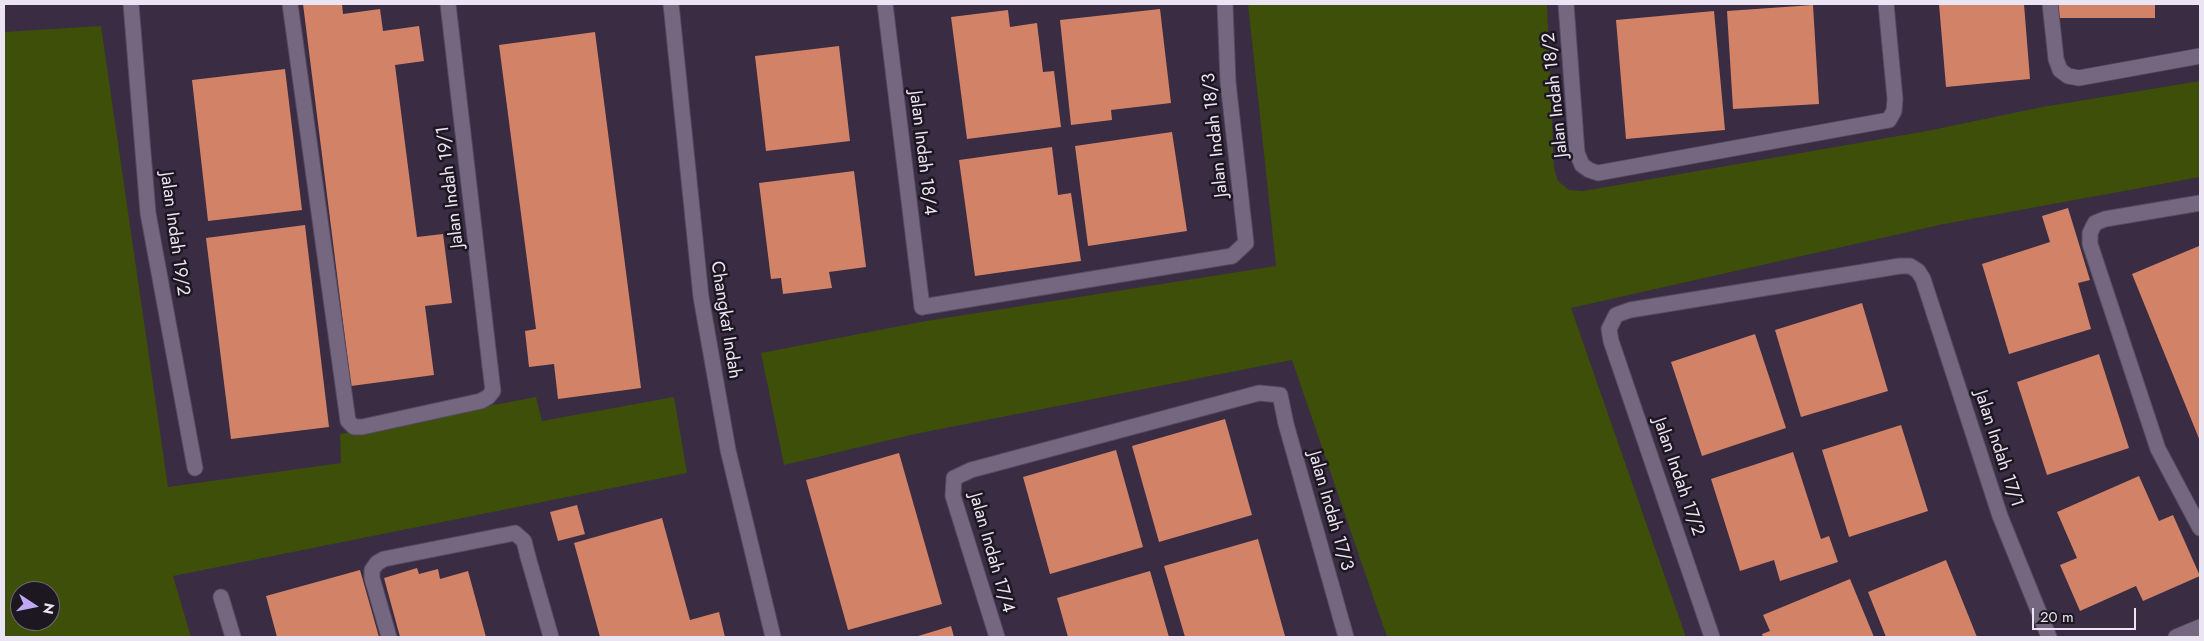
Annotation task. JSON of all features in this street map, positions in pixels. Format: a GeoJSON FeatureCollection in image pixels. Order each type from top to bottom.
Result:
{"type":"FeatureCollection","features":[{"type":"Feature","properties":{"kind":"street","name":"Jalan Indah 19/2"},"geometry":{"type":"LineString","coordinates":[[131,4],[148,213],[195,468]]}},
{"type":"Feature","properties":{"kind":"street","name":"Jalan Indah 19/1"},"geometry":{"type":"LineString","coordinates":[[290,4],[348,422],[354,427],[362,427],[481,401],[493,391],[448,4]]}},
{"type":"Feature","properties":{"kind":"street","name":"Changkat Indah"},"geometry":{"type":"LineString","coordinates":[[671,4],[701,297],[728,450],[773,637]]}},
{"type":"Feature","properties":{"kind":"street","name":"Jalan Indah 18/4"},"geometry":{"type":"LineString","coordinates":[[885,4],[922,308],[1232,256]]}},
{"type":"Feature","properties":{"kind":"street","name":"Jalan Indah 18/3"},"geometry":{"type":"LineString","coordinates":[[1225,4],[1228,82],[1246,243],[1232,256]]}},
{"type":"Feature","properties":{"kind":"street","name":"Jalan Indah 18/2"},"geometry":{"type":"LineString","coordinates":[[1566,4],[1577,154],[1582,165],[1598,173],[1889,120],[1894,111],[1895,100],[1886,4]]}},
{"type":"Feature","properties":{"kind":"street"},"geometry":{"type":"LineString","coordinates":[[2050,4],[2056,59],[2060,70],[2068,76],[2079,78],[2200,56]]}},
{"type":"Feature","properties":{"kind":"street"},"geometry":{"type":"LineString","coordinates":[[2200,203],[2105,219],[2095,223],[2090,233],[2090,244],[2158,449],[2200,528]]}},
{"type":"Feature","properties":{"kind":"street","name":"Jalan Indah 17/1"},"geometry":{"type":"LineString","coordinates":[[1609,329],[1616,315],[1630,310],[1900,266],[1910,266],[1918,271],[1923,279],[2000,516],[2049,637]]}},
{"type":"Feature","properties":{"kind":"street","name":"Jalan Indah 17/2"},"geometry":{"type":"LineString","coordinates":[[1609,329],[1611,341],[1712,637]]}},
{"type":"Feature","properties":{"kind":"street","name":"Jalan Indah 17/4"},"geometry":{"type":"LineString","coordinates":[[997,637],[953,496],[954,478],[971,470],[1259,393],[1280,395]]}},
{"type":"Feature","properties":{"kind":"street","name":"Jalan Indah 17/3"},"geometry":{"type":"LineString","coordinates":[[1280,395],[1286,424],[1346,637]]}},
{"type":"Feature","properties":{"kind":"street"},"geometry":{"type":"LineString","coordinates":[[389,637],[372,578],[372,570],[377,563],[384,559],[515,533],[524,540],[551,637]]}},
{"type":"Feature","properties":{"kind":"street"},"geometry":{"type":"LineString","coordinates":[[221,598],[233,637]]}},
{"type":"Feature","properties":{"kind":"street"},"geometry":{"type":"LineString","coordinates":[[2176,637],[2200,627]]}},
{"type":"Feature","properties":{"kind":"green space"},"geometry":{"type":"Polygon","coordinates":[[[1248,4],[1547,4],[1554,168],[1558,181],[1569,190],[1583,191],[1927,131],[2042,107],[2200,81],[2200,177],[1944,224],[1571,308],[1686,637],[1387,637],[1292,360],[915,434],[784,465],[761,353],[926,321],[1276,266],[1248,4]]]}},
{"type":"Feature","properties":{"kind":"green space"},"geometry":{"type":"Polygon","coordinates":[[[101,26],[168,487],[341,463],[340,434],[536,397],[542,421],[674,397],[687,473],[173,576],[191,637],[4,637],[4,32],[101,26]]]}},
{"type":"Feature","properties":{"kind":"building"},"geometry":{"type":"Polygon","coordinates":[[[303,4],[342,4],[343,14],[380,9],[383,31],[419,26],[424,61],[395,65],[417,237],[443,234],[452,303],[425,306],[434,375],[351,386],[303,4]]]}},
{"type":"Feature","properties":{"kind":"building"},"geometry":{"type":"Polygon","coordinates":[[[1939,4],[2024,4],[2030,79],[1946,87],[1939,4]]]}},
{"type":"Feature","properties":{"kind":"building"},"geometry":{"type":"Polygon","coordinates":[[[2057,4],[2155,4],[2155,18],[2057,18],[2057,4]]]}},
{"type":"Feature","properties":{"kind":"building"},"geometry":{"type":"Polygon","coordinates":[[[1813,5],[1819,104],[1733,109],[1727,11],[1813,5]]]}},
{"type":"Feature","properties":{"kind":"building"},"geometry":{"type":"Polygon","coordinates":[[[1160,9],[1171,103],[1111,110],[1112,120],[1071,125],[1060,20],[1160,9]]]}},
{"type":"Feature","properties":{"kind":"building"},"geometry":{"type":"Polygon","coordinates":[[[1008,10],[1010,27],[1037,23],[1043,72],[1054,71],[1061,127],[967,139],[951,17],[1008,10]]]}},
{"type":"Feature","properties":{"kind":"building"},"geometry":{"type":"Polygon","coordinates":[[[1714,11],[1725,130],[1626,139],[1616,20],[1714,11]]]}},
{"type":"Feature","properties":{"kind":"building"},"geometry":{"type":"Polygon","coordinates":[[[595,32],[641,388],[558,399],[554,364],[529,367],[525,331],[536,329],[499,45],[595,32]]]}},
{"type":"Feature","properties":{"kind":"building"},"geometry":{"type":"Polygon","coordinates":[[[839,46],[850,141],[766,151],[755,56],[839,46]]]}},
{"type":"Feature","properties":{"kind":"building"},"geometry":{"type":"Polygon","coordinates":[[[285,69],[302,210],[208,221],[192,80],[285,69]]]}},
{"type":"Feature","properties":{"kind":"building"},"geometry":{"type":"Polygon","coordinates":[[[1172,132],[1187,231],[1088,246],[1075,146],[1172,132]]]}},
{"type":"Feature","properties":{"kind":"building"},"geometry":{"type":"Polygon","coordinates":[[[1052,147],[1058,195],[1071,193],[1081,261],[975,276],[959,160],[1052,147]]]}},
{"type":"Feature","properties":{"kind":"building"},"geometry":{"type":"Polygon","coordinates":[[[854,171],[866,267],[829,272],[832,288],[783,294],[781,278],[771,279],[759,183],[854,171]]]}},
{"type":"Feature","properties":{"kind":"building"},"geometry":{"type":"Polygon","coordinates":[[[2068,208],[2090,280],[2078,283],[2091,329],[2009,354],[1982,264],[2050,242],[2042,216],[2068,208]]]}},
{"type":"Feature","properties":{"kind":"building"},"geometry":{"type":"Polygon","coordinates":[[[305,225],[329,427],[231,439],[206,238],[305,225]]]}},
{"type":"Feature","properties":{"kind":"building"},"geometry":{"type":"Polygon","coordinates":[[[2199,246],[2200,249],[2200,441],[2132,274],[2199,246]]]}},
{"type":"Feature","properties":{"kind":"building"},"geometry":{"type":"Polygon","coordinates":[[[1862,303],[1888,391],[1801,417],[1775,330],[1862,303]]]}},
{"type":"Feature","properties":{"kind":"building"},"geometry":{"type":"Polygon","coordinates":[[[1755,334],[1786,428],[1702,456],[1671,362],[1755,334]]]}},
{"type":"Feature","properties":{"kind":"building"},"geometry":{"type":"Polygon","coordinates":[[[2099,354],[2129,448],[2047,475],[2017,382],[2099,354]]]}},
{"type":"Feature","properties":{"kind":"building"},"geometry":{"type":"Polygon","coordinates":[[[1225,419],[1252,515],[1159,542],[1132,446],[1225,419]]]}},
{"type":"Feature","properties":{"kind":"building"},"geometry":{"type":"Polygon","coordinates":[[[1901,425],[1928,511],[1849,537],[1822,450],[1901,425]]]}},
{"type":"Feature","properties":{"kind":"building"},"geometry":{"type":"Polygon","coordinates":[[[1116,450],[1143,547],[1050,574],[1023,477],[1116,450]]]}},
{"type":"Feature","properties":{"kind":"building"},"geometry":{"type":"Polygon","coordinates":[[[1793,452],[1821,539],[1829,536],[1838,562],[1780,581],[1774,560],[1740,571],[1711,479],[1793,452]]]}},
{"type":"Feature","properties":{"kind":"building"},"geometry":{"type":"Polygon","coordinates":[[[899,453],[942,604],[848,630],[806,480],[899,453]]]}},
{"type":"Feature","properties":{"kind":"building"},"geometry":{"type":"Polygon","coordinates":[[[2139,476],[2159,521],[2173,515],[2200,576],[2143,601],[2136,586],[2080,611],[2060,565],[2077,558],[2057,512],[2139,476]]]}},
{"type":"Feature","properties":{"kind":"building"},"geometry":{"type":"Polygon","coordinates":[[[577,505],[585,534],[558,541],[550,512],[577,505]]]}},
{"type":"Feature","properties":{"kind":"building"},"geometry":{"type":"Polygon","coordinates":[[[662,518],[690,620],[719,612],[725,637],[600,637],[574,543],[662,518]]]}},
{"type":"Feature","properties":{"kind":"building"},"geometry":{"type":"Polygon","coordinates":[[[1258,539],[1285,636],[1185,637],[1164,566],[1258,539]]]}},
{"type":"Feature","properties":{"kind":"building"},"geometry":{"type":"Polygon","coordinates":[[[1946,560],[1977,637],[1886,637],[1868,592],[1946,560]]]}},
{"type":"Feature","properties":{"kind":"building"},"geometry":{"type":"Polygon","coordinates":[[[417,568],[419,574],[438,569],[440,579],[468,571],[486,637],[400,637],[384,578],[417,568]]]}},
{"type":"Feature","properties":{"kind":"building"},"geometry":{"type":"Polygon","coordinates":[[[360,570],[379,637],[277,637],[266,596],[360,570]]]}},
{"type":"Feature","properties":{"kind":"building"},"geometry":{"type":"Polygon","coordinates":[[[1150,571],[1169,637],[1068,637],[1057,598],[1150,571]]]}},
{"type":"Feature","properties":{"kind":"building"},"geometry":{"type":"Polygon","coordinates":[[[1850,579],[1874,637],[1763,637],[1762,634],[1770,631],[1763,615],[1850,579]]]}},
{"type":"Feature","properties":{"kind":"building"},"geometry":{"type":"Polygon","coordinates":[[[951,626],[954,637],[915,637],[951,626]]]}}]}
